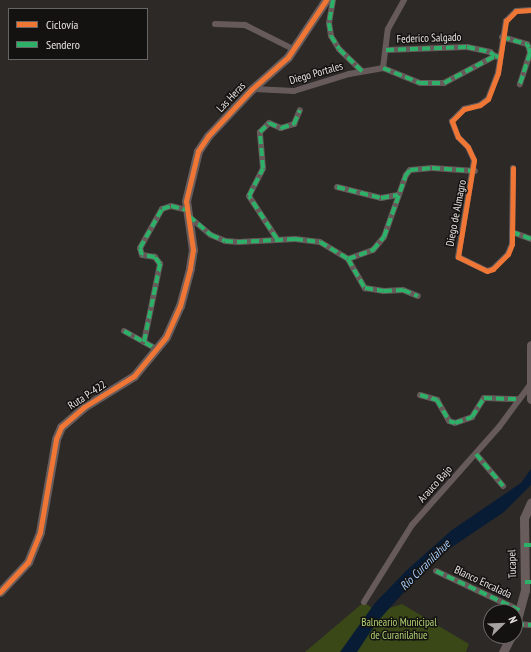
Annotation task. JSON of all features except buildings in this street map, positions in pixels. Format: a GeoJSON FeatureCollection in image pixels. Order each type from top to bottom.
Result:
{"type":"FeatureCollection","features":[{"type":"Feature","properties":{"kind":"street","name":"Las Heras"},"geometry":{"type":"LineString","coordinates":[[188,216],[188,186],[198,151],[208,136],[252,89],[288,57],[326,0]]}},
{"type":"Feature","properties":{"kind":"street","name":"Diego Portales"},"geometry":{"type":"LineString","coordinates":[[333,0],[329,23],[331,36],[339,49],[362,71]]}},
{"type":"Feature","properties":{"kind":"street"},"geometry":{"type":"LineString","coordinates":[[404,0],[388,29],[383,68],[420,83],[444,83],[497,57],[506,21],[510,15],[516,11],[531,10]]}},
{"type":"Feature","properties":{"kind":"street"},"geometry":{"type":"LineString","coordinates":[[215,24],[245,25],[293,49]]}},
{"type":"Feature","properties":{"kind":"street"},"geometry":{"type":"LineString","coordinates":[[502,37],[527,44],[530,48],[530,53],[520,84]]}},
{"type":"Feature","properties":{"kind":"street","name":"Federico Salgado"},"geometry":{"type":"LineString","coordinates":[[386,50],[467,47],[490,52],[497,57]]}},
{"type":"Feature","properties":{"kind":"street","name":"Diego de Almagro"},"geometry":{"type":"LineString","coordinates":[[497,57],[495,86],[488,99],[480,105],[464,109],[452,121],[458,137],[472,154],[475,171],[459,243],[458,257],[487,270],[494,269],[508,254],[512,242],[513,168]]}},
{"type":"Feature","properties":{"kind":"street","name":"Diego Portales"},"geometry":{"type":"LineString","coordinates":[[252,89],[294,91],[362,71],[383,68]]}},
{"type":"Feature","properties":{"kind":"street"},"geometry":{"type":"LineString","coordinates":[[277,239],[249,196],[263,168],[260,132],[269,123],[281,128],[294,124],[300,110]]}},
{"type":"Feature","properties":{"kind":"street"},"geometry":{"type":"LineString","coordinates":[[348,259],[373,250],[377,246],[393,217],[398,195],[406,175],[415,168],[475,171]]}},
{"type":"Feature","properties":{"kind":"street"},"geometry":{"type":"LineString","coordinates":[[337,187],[381,198],[398,195]]}},
{"type":"Feature","properties":{"kind":"street"},"geometry":{"type":"LineString","coordinates":[[144,342],[160,264],[155,257],[142,255],[140,248],[162,209],[171,206],[188,216],[211,235],[225,241],[239,242],[277,239],[320,242],[348,259],[366,288],[384,291],[403,290],[418,296]]}},
{"type":"Feature","properties":{"kind":"street","name":"Ruta P-422"},"geometry":{"type":"LineString","coordinates":[[0,592],[28,562],[38,538],[45,514],[56,439],[61,428],[84,407],[134,376],[158,350],[178,312],[186,286],[193,250],[188,216]]}},
{"type":"Feature","properties":{"kind":"street"},"geometry":{"type":"LineString","coordinates":[[512,232],[531,239]]}},
{"type":"Feature","properties":{"kind":"street"},"geometry":{"type":"LineString","coordinates":[[124,331],[158,350]]}},
{"type":"Feature","properties":{"kind":"street"},"geometry":{"type":"LineString","coordinates":[[531,345],[531,399]]}},
{"type":"Feature","properties":{"kind":"street","name":"Arauco Bajo"},"geometry":{"type":"LineString","coordinates":[[364,602],[412,525],[476,454],[530,385]]}},
{"type":"Feature","properties":{"kind":"street"},"geometry":{"type":"LineString","coordinates":[[420,395],[437,400],[449,420],[455,423],[472,417],[484,398],[518,399]]}},
{"type":"Feature","properties":{"kind":"street"},"geometry":{"type":"LineString","coordinates":[[476,454],[503,486]]}},
{"type":"Feature","properties":{"kind":"street","name":"Tucapel"},"geometry":{"type":"LineString","coordinates":[[523,604],[528,582],[527,545],[524,518],[531,502]]}},
{"type":"Feature","properties":{"kind":"street","name":"Blanco Encalada"},"geometry":{"type":"LineString","coordinates":[[436,571],[506,604]]}},
{"type":"Feature","properties":{"kind":"green space","name":"Balneario Municipal de Curanilahue"},"geometry":{"type":"Polygon","coordinates":[[[364,602],[377,612],[402,604],[469,644],[466,652],[305,652],[364,602]]]}},
{"type":"Feature","properties":{"kind":"water","name":"Río Curanilahue"},"geometry":{"type":"Polygon","coordinates":[[[531,469],[531,485],[504,512],[434,559],[377,622],[357,652],[340,652],[375,603],[407,570],[452,530],[521,483],[531,469]]]}},
{"type":"Feature","properties":{"kind":"marked path"},"geometry":{"type":"LineString","coordinates":[[333,0],[329,23],[331,36],[339,49],[362,71]]}},
{"type":"Feature","properties":{"kind":"marked path"},"geometry":{"type":"LineString","coordinates":[[502,37],[527,44],[529,48],[530,53],[520,84]]}},
{"type":"Feature","properties":{"kind":"marked path"},"geometry":{"type":"LineString","coordinates":[[386,50],[467,47],[490,52],[495,56]]}},
{"type":"Feature","properties":{"kind":"marked path"},"geometry":{"type":"LineString","coordinates":[[383,68],[420,83],[444,83],[495,56],[499,57]]}},
{"type":"Feature","properties":{"kind":"marked path"},"geometry":{"type":"LineString","coordinates":[[277,239],[249,196],[263,168],[260,132],[269,123],[281,128],[294,124],[300,110]]}},
{"type":"Feature","properties":{"kind":"marked path"},"geometry":{"type":"LineString","coordinates":[[189,216],[211,235],[225,241],[239,242],[295,239],[320,242],[348,259],[373,250],[384,237],[406,175],[410,170],[432,168],[475,171]]}},
{"type":"Feature","properties":{"kind":"marked path"},"geometry":{"type":"LineString","coordinates":[[337,187],[381,198],[398,195]]}},
{"type":"Feature","properties":{"kind":"marked path"},"geometry":{"type":"LineString","coordinates":[[144,342],[160,264],[155,257],[142,255],[140,248],[162,209],[171,206],[187,210]]}},
{"type":"Feature","properties":{"kind":"marked path"},"geometry":{"type":"LineString","coordinates":[[512,232],[531,239]]}},
{"type":"Feature","properties":{"kind":"marked path"},"geometry":{"type":"LineString","coordinates":[[348,259],[365,288],[384,291],[403,290],[418,296]]}},
{"type":"Feature","properties":{"kind":"marked path"},"geometry":{"type":"LineString","coordinates":[[124,331],[158,350]]}},
{"type":"Feature","properties":{"kind":"marked path"},"geometry":{"type":"LineString","coordinates":[[420,395],[437,400],[449,421],[455,423],[472,417],[484,398],[518,399]]}},
{"type":"Feature","properties":{"kind":"marked path"},"geometry":{"type":"LineString","coordinates":[[476,454],[503,486]]}},
{"type":"Feature","properties":{"kind":"marked path"},"geometry":{"type":"LineString","coordinates":[[524,545],[531,545]]}},
{"type":"Feature","properties":{"kind":"marked path"},"geometry":{"type":"LineString","coordinates":[[436,571],[506,604]]}},
{"type":"Feature","properties":{"kind":"marked path"},"geometry":{"type":"LineString","coordinates":[[525,582],[531,582]]}},
{"type":"Feature","properties":{"kind":"marked path"},"geometry":{"type":"LineString","coordinates":[[523,624],[531,625]]}},
{"type":"Feature","properties":{"kind":"cycle path"},"geometry":{"type":"LineString","coordinates":[[0,592],[28,562],[40,532],[56,439],[61,427],[84,407],[134,376],[166,337],[180,306],[193,250],[186,201],[198,151],[208,136],[252,89],[288,57],[326,0]]}},
{"type":"Feature","properties":{"kind":"cycle path"},"geometry":{"type":"LineString","coordinates":[[513,168],[512,244],[508,254],[493,269],[487,271],[458,257],[474,160],[468,147],[458,137],[452,121],[464,109],[480,105],[488,99],[498,73],[506,21],[516,11],[531,10]]}}]}
